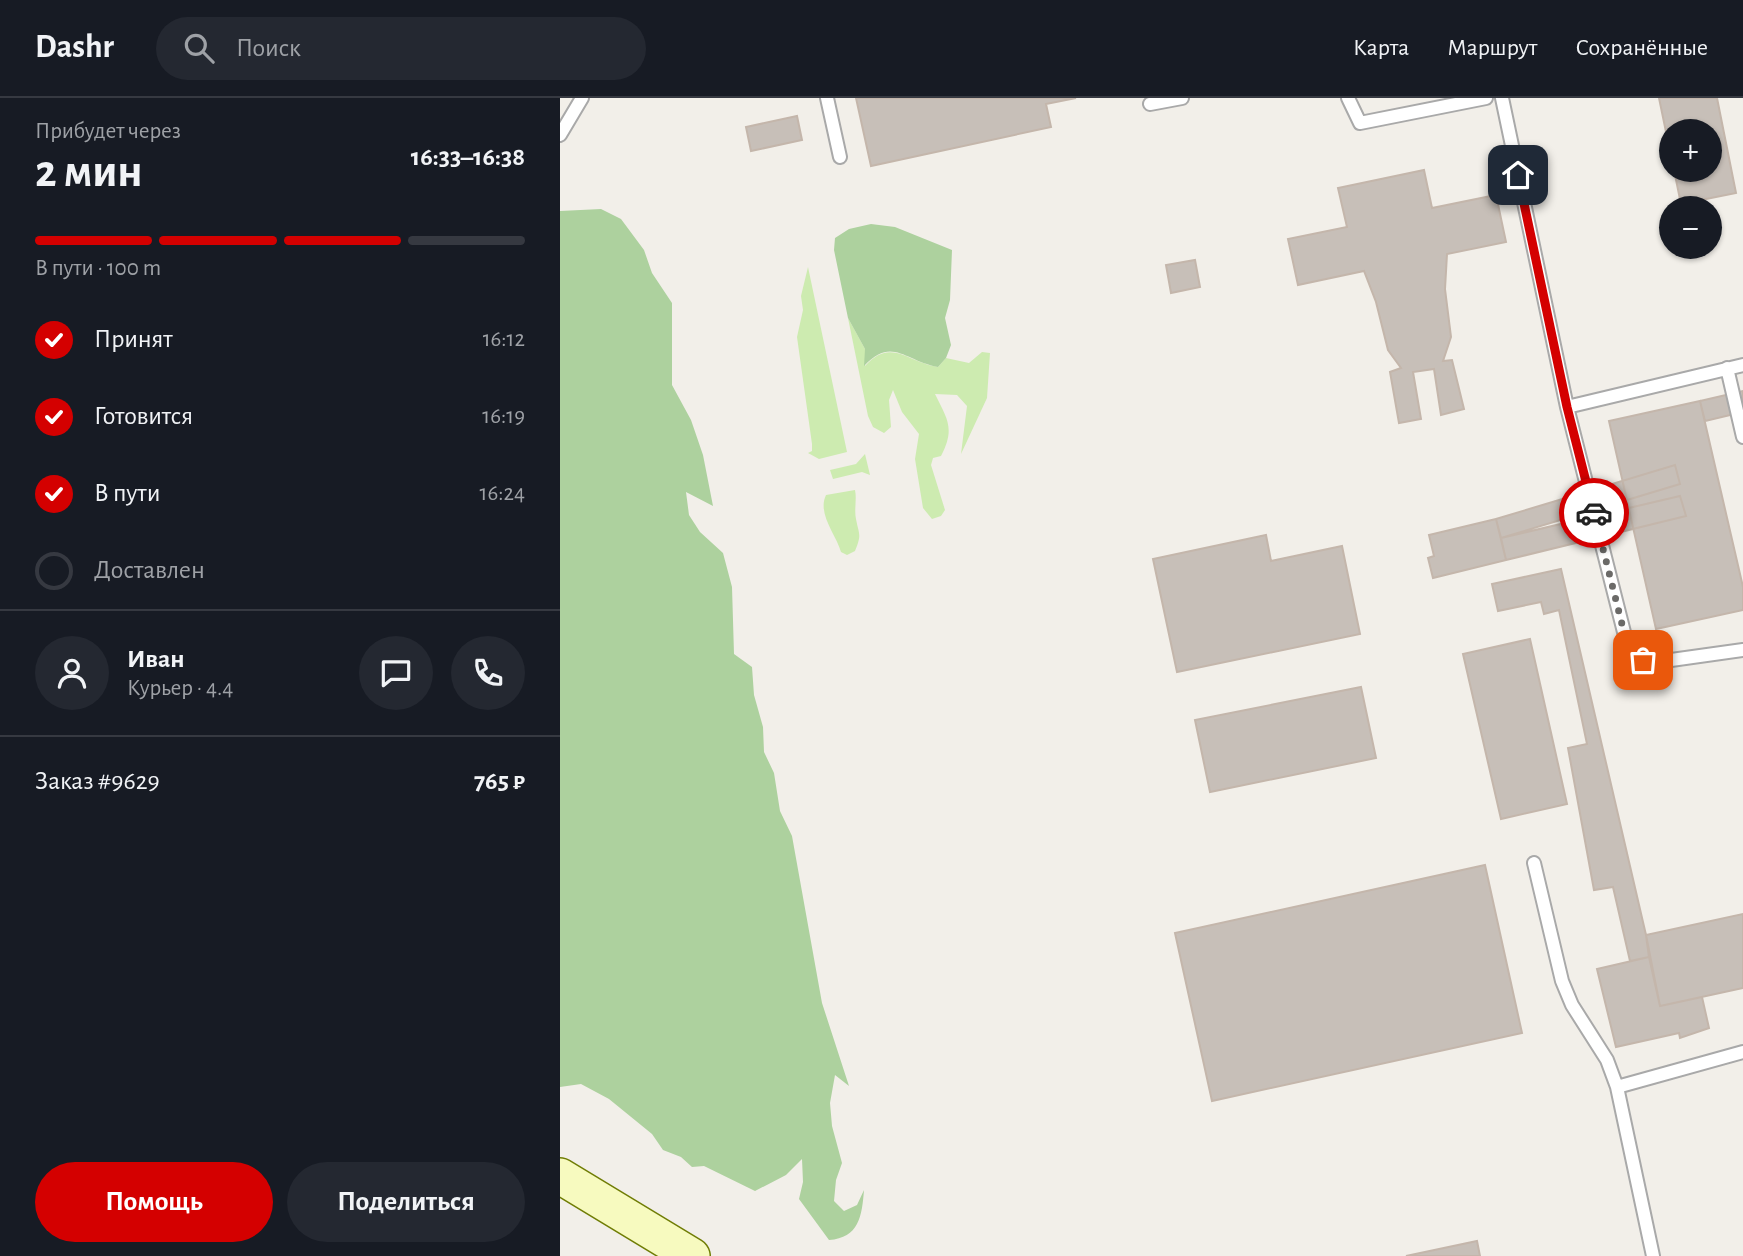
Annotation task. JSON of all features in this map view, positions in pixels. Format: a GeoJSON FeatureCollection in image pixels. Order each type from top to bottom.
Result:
{"type":"FeatureCollection","features":[{"type":"Feature","properties":{"kind":"street"},"geometry":{"type":"LineString","coordinates":[[560,1176],[692,1256]]}},
{"type":"Feature","properties":{"kind":"lane"},"geometry":{"type":"LineString","coordinates":[[560,135],[582,98]]}},
{"type":"Feature","properties":{"kind":"lane"},"geometry":{"type":"LineString","coordinates":[[827,98],[840,157]]}},
{"type":"Feature","properties":{"kind":"lane"},"geometry":{"type":"LineString","coordinates":[[1150,104],[1182,98]]}},
{"type":"Feature","properties":{"kind":"lane"},"geometry":{"type":"LineString","coordinates":[[1348,98],[1360,123],[1486,98]]}},
{"type":"Feature","properties":{"kind":"lane"},"geometry":{"type":"LineString","coordinates":[[1502,98],[1567,407],[1627,644],[1643,660],[1657,662],[1743,650]]}},
{"type":"Feature","properties":{"kind":"lane"},"geometry":{"type":"LineString","coordinates":[[1567,407],[1743,365]]}},
{"type":"Feature","properties":{"kind":"lane"},"geometry":{"type":"LineString","coordinates":[[1727,368],[1743,436]]}},
{"type":"Feature","properties":{"kind":"lane"},"geometry":{"type":"LineString","coordinates":[[1534,863],[1562,981],[1572,1005],[1607,1060],[1617,1087],[1653,1256]]}},
{"type":"Feature","properties":{"kind":"lane"},"geometry":{"type":"LineString","coordinates":[[1617,1087],[1743,1052]]}},
{"type":"Feature","properties":{"kind":"green space"},"geometry":{"type":"Polygon","coordinates":[[[601,209],[621,219],[644,250],[652,273],[672,303],[672,385],[691,420],[703,455],[713,506],[686,492],[689,515],[700,532],[723,553],[732,587],[734,654],[752,667],[754,695],[763,727],[764,752],[774,773],[780,811],[792,836],[822,1003],[849,1086],[835,1075],[830,1103],[832,1126],[842,1163],[836,1180],[834,1201],[844,1211],[857,1205],[864,1190],[857,1224],[847,1235],[839,1238],[829,1240],[799,1199],[803,1182],[802,1159],[786,1175],[755,1191],[704,1166],[692,1167],[681,1157],[663,1150],[652,1134],[609,1099],[581,1084],[560,1087],[560,211],[601,209]]]}},
{"type":"Feature","properties":{"kind":"green space"},"geometry":{"type":"Polygon","coordinates":[[[871,224],[895,227],[952,250],[950,300],[945,318],[951,345],[946,358],[938,367],[891,352],[874,357],[864,366],[865,349],[848,318],[834,250],[835,238],[849,229],[871,224]]]}},
{"type":"Feature","properties":{"kind":"green space"},"geometry":{"type":"Polygon","coordinates":[[[808,267],[847,452],[819,459],[808,453],[812,451],[812,444],[797,337],[803,310],[801,296],[808,267]]]}},
{"type":"Feature","properties":{"kind":"green space"},"geometry":{"type":"Polygon","coordinates":[[[848,318],[865,349],[865,366],[883,353],[891,352],[938,367],[946,358],[969,363],[982,352],[990,353],[987,398],[961,454],[967,406],[957,395],[935,394],[949,431],[941,456],[933,458],[931,465],[945,510],[941,516],[932,519],[923,508],[915,459],[919,434],[902,412],[893,390],[889,400],[891,427],[884,433],[873,427],[868,416],[848,318]]]}},
{"type":"Feature","properties":{"kind":"green space"},"geometry":{"type":"Polygon","coordinates":[[[865,454],[870,475],[862,472],[833,479],[830,470],[856,464],[865,454]]]}},
{"type":"Feature","properties":{"kind":"green space"},"geometry":{"type":"Polygon","coordinates":[[[855,490],[855,516],[859,538],[855,551],[847,555],[841,552],[828,524],[824,502],[826,495],[855,490]]]}},
{"type":"Feature","properties":{"kind":"building"},"geometry":{"type":"Polygon","coordinates":[[[856,98],[1076,98],[1046,104],[1051,127],[871,166],[856,98]]]}},
{"type":"Feature","properties":{"kind":"building"},"geometry":{"type":"Polygon","coordinates":[[[1659,98],[1717,98],[1721,119],[1663,119],[1659,98]]]}},
{"type":"Feature","properties":{"kind":"building"},"geometry":{"type":"Polygon","coordinates":[[[797,116],[802,140],[751,151],[746,127],[797,116]]]}},
{"type":"Feature","properties":{"kind":"building"},"geometry":{"type":"Polygon","coordinates":[[[1722,123],[1736,193],[1721,196],[1679,196],[1676,182],[1722,182],[1722,123]]]}},
{"type":"Feature","properties":{"kind":"building"},"geometry":{"type":"Polygon","coordinates":[[[1424,170],[1432,208],[1496,195],[1506,242],[1447,254],[1445,289],[1451,337],[1443,361],[1452,360],[1464,409],[1441,415],[1434,369],[1413,372],[1421,419],[1399,423],[1390,372],[1401,368],[1388,350],[1376,302],[1364,271],[1298,285],[1288,239],[1347,227],[1338,188],[1424,170]]]}},
{"type":"Feature","properties":{"kind":"building"},"geometry":{"type":"Polygon","coordinates":[[[1195,260],[1200,287],[1171,293],[1166,265],[1195,260]]]}},
{"type":"Feature","properties":{"kind":"building"},"geometry":{"type":"Polygon","coordinates":[[[1743,391],[1743,412],[1705,421],[1700,401],[1743,391]]]}},
{"type":"Feature","properties":{"kind":"building"},"geometry":{"type":"Polygon","coordinates":[[[1700,401],[1743,587],[1743,610],[1656,629],[1609,421],[1700,401]]]}},
{"type":"Feature","properties":{"kind":"building"},"geometry":{"type":"Polygon","coordinates":[[[1675,465],[1680,484],[1501,538],[1496,519],[1675,465]]]}},
{"type":"Feature","properties":{"kind":"building"},"geometry":{"type":"Polygon","coordinates":[[[1680,496],[1686,516],[1506,560],[1501,538],[1680,496]]]}},
{"type":"Feature","properties":{"kind":"building"},"geometry":{"type":"Polygon","coordinates":[[[1496,519],[1506,560],[1433,578],[1428,558],[1434,556],[1429,535],[1496,519]]]}},
{"type":"Feature","properties":{"kind":"building"},"geometry":{"type":"Polygon","coordinates":[[[1266,535],[1271,561],[1342,546],[1360,634],[1177,672],[1153,559],[1266,535]]]}},
{"type":"Feature","properties":{"kind":"building"},"geometry":{"type":"Polygon","coordinates":[[[1561,569],[1646,935],[1649,957],[1630,961],[1613,887],[1594,890],[1568,748],[1587,744],[1559,610],[1544,614],[1541,602],[1498,611],[1492,584],[1561,569]]]}},
{"type":"Feature","properties":{"kind":"building"},"geometry":{"type":"Polygon","coordinates":[[[1530,639],[1567,804],[1501,819],[1463,654],[1530,639]]]}},
{"type":"Feature","properties":{"kind":"building"},"geometry":{"type":"Polygon","coordinates":[[[1361,687],[1376,758],[1210,792],[1195,720],[1361,687]]]}},
{"type":"Feature","properties":{"kind":"building"},"geometry":{"type":"Polygon","coordinates":[[[1485,865],[1522,1033],[1212,1101],[1175,933],[1485,865]]]}},
{"type":"Feature","properties":{"kind":"building"},"geometry":{"type":"Polygon","coordinates":[[[1743,914],[1743,988],[1660,1006],[1646,935],[1743,914]]]}},
{"type":"Feature","properties":{"kind":"building"},"geometry":{"type":"Polygon","coordinates":[[[1649,957],[1660,1006],[1702,997],[1709,1028],[1680,1038],[1679,1033],[1616,1047],[1597,969],[1649,957]]]}},
{"type":"Feature","properties":{"kind":"building"},"geometry":{"type":"Polygon","coordinates":[[[1477,1241],[1480,1256],[1406,1256],[1477,1241]]]}},
{"type":"Feature","properties":{"kind":"way so far"},"geometry":{"type":"LineString","coordinates":[[1594,513],[1627,644],[1643,660]]}},
{"type":"Feature","properties":{"kind":"route"},"geometry":{"type":"LineString","coordinates":[[1518,175],[1567,407],[1594,513]]}}]}
